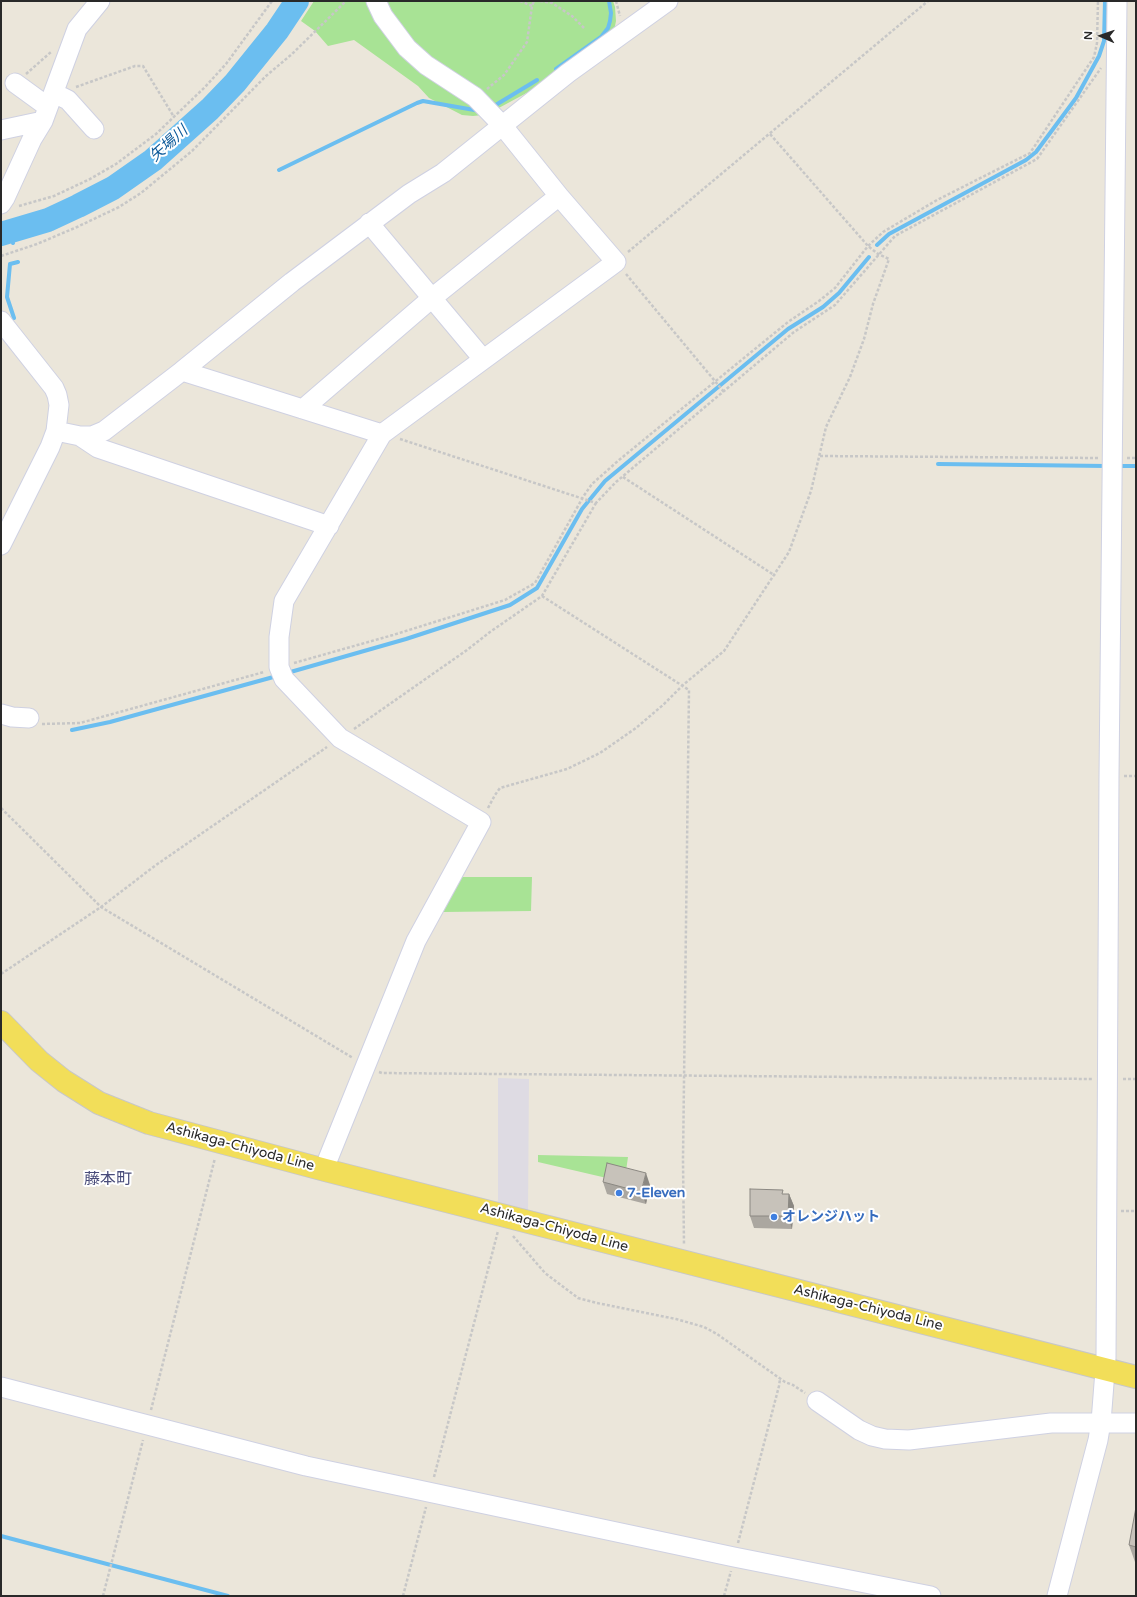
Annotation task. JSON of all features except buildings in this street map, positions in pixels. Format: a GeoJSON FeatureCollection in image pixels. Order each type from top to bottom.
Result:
{"type":"FeatureCollection","features":[{"type":"Feature","properties":{"kind":"main road","name":"Ashikaga-Chiyoda Line"},"geometry":{"type":"LineString","coordinates":[[1,1022],[39,1061],[64,1081],[99,1103],[149,1123],[325,1170],[1136,1377]]}},
{"type":"Feature","properties":{"kind":"street"},"geometry":{"type":"LineString","coordinates":[[8,205],[5,198],[48,107],[77,29],[100,1]]}},
{"type":"Feature","properties":{"kind":"street"},"geometry":{"type":"LineString","coordinates":[[325,1170],[328,1159],[416,941],[481,822],[340,738],[284,679],[280,667],[278,637],[284,601],[382,434],[616,262],[559,196],[502,125],[475,98],[426,65],[407,48],[383,16],[376,1]]}},
{"type":"Feature","properties":{"kind":"street"},"geometry":{"type":"LineString","coordinates":[[56,431],[80,436],[92,436],[104,431],[369,223],[443,173],[568,73],[668,1]]}},
{"type":"Feature","properties":{"kind":"street"},"geometry":{"type":"LineString","coordinates":[[1057,1596],[1098,1440],[1101,1422],[1104,1368],[1108,1079],[1117,1]]}},
{"type":"Feature","properties":{"kind":"street"},"geometry":{"type":"LineString","coordinates":[[15,83],[48,107]]}},
{"type":"Feature","properties":{"kind":"street"},"geometry":{"type":"LineString","coordinates":[[1,130],[48,107],[68,100],[94,129]]}},
{"type":"Feature","properties":{"kind":"street"},"geometry":{"type":"LineString","coordinates":[[303,409],[432,298],[559,196]]}},
{"type":"Feature","properties":{"kind":"street"},"geometry":{"type":"LineString","coordinates":[[369,223],[484,359]]}},
{"type":"Feature","properties":{"kind":"street"},"geometry":{"type":"LineString","coordinates":[[1,545],[50,447],[56,431],[59,405],[57,395],[42,371],[4,332]]}},
{"type":"Feature","properties":{"kind":"street"},"geometry":{"type":"LineString","coordinates":[[182,371],[382,434]]}},
{"type":"Feature","properties":{"kind":"street"},"geometry":{"type":"LineString","coordinates":[[80,436],[98,448],[329,526]]}},
{"type":"Feature","properties":{"kind":"street"},"geometry":{"type":"LineString","coordinates":[[1,714],[12,717],[29,718]]}},
{"type":"Feature","properties":{"kind":"street"},"geometry":{"type":"LineString","coordinates":[[1,1387],[306,1466],[734,1557],[931,1596]]}},
{"type":"Feature","properties":{"kind":"street"},"geometry":{"type":"LineString","coordinates":[[817,1401],[859,1430],[872,1436],[885,1439],[909,1440],[1051,1423],[1136,1423]]}},
{"type":"Feature","properties":{"kind":"path"},"geometry":{"type":"LineString","coordinates":[[8,205],[30,204],[54,196],[90,179],[127,156],[156,134],[205,87],[226,64],[272,1]]}},
{"type":"Feature","properties":{"kind":"path"},"geometry":{"type":"LineString","coordinates":[[1,256],[37,244],[77,227],[119,207],[141,193],[192,151],[266,76],[292,54],[346,1]]}},
{"type":"Feature","properties":{"kind":"path"},"geometry":{"type":"LineString","coordinates":[[520,1],[532,6]]}},
{"type":"Feature","properties":{"kind":"path"},"geometry":{"type":"LineString","coordinates":[[475,98],[504,75],[527,42],[534,1]]}},
{"type":"Feature","properties":{"kind":"path"},"geometry":{"type":"LineString","coordinates":[[540,1],[552,3],[572,16],[585,29]]}},
{"type":"Feature","properties":{"kind":"path"},"geometry":{"type":"LineString","coordinates":[[724,392],[616,262],[928,1]]}},
{"type":"Feature","properties":{"kind":"path"},"geometry":{"type":"LineString","coordinates":[[29,718],[40,724],[80,723],[392,635],[505,600],[535,583],[583,497],[592,484],[619,460],[788,322],[835,288],[868,246],[883,232],[937,200],[1030,153],[1094,56],[1097,43],[1098,1]]}},
{"type":"Feature","properties":{"kind":"path"},"geometry":{"type":"LineString","coordinates":[[15,83],[54,50]]}},
{"type":"Feature","properties":{"kind":"path"},"geometry":{"type":"LineString","coordinates":[[48,107],[135,66],[143,66],[174,117]]}},
{"type":"Feature","properties":{"kind":"path"},"geometry":{"type":"LineString","coordinates":[[1,974],[100,907],[156,865],[467,650],[496,627],[542,596],[596,503],[623,477],[794,332],[835,305],[895,236],[1038,159],[1102,66]]}},
{"type":"Feature","properties":{"kind":"path"},"geometry":{"type":"LineString","coordinates":[[481,822],[495,794],[500,788],[567,769],[600,753],[636,728],[664,705],[683,685],[724,651],[790,552],[811,491],[826,427],[853,371],[864,339],[873,304],[889,259],[878,254],[868,246],[770,134]]}},
{"type":"Feature","properties":{"kind":"path"},"geometry":{"type":"LineString","coordinates":[[382,434],[583,497],[596,503]]}},
{"type":"Feature","properties":{"kind":"path"},"geometry":{"type":"LineString","coordinates":[[820,456],[1112,458]]}},
{"type":"Feature","properties":{"kind":"path"},"geometry":{"type":"LineString","coordinates":[[623,477],[774,574]]}},
{"type":"Feature","properties":{"kind":"path"},"geometry":{"type":"LineString","coordinates":[[542,596],[689,690],[684,1075],[684,1254],[682,1261]]}},
{"type":"Feature","properties":{"kind":"path"},"geometry":{"type":"LineString","coordinates":[[1,808],[100,907],[366,1066],[382,1073],[1108,1079]]}},
{"type":"Feature","properties":{"kind":"path"},"geometry":{"type":"LineString","coordinates":[[103,1596],[219,1142]]}},
{"type":"Feature","properties":{"kind":"path"},"geometry":{"type":"LineString","coordinates":[[403,1596],[502,1215]]}},
{"type":"Feature","properties":{"kind":"path"},"geometry":{"type":"LineString","coordinates":[[513,1235],[545,1273],[578,1298],[676,1318],[704,1327],[717,1334],[780,1379],[793,1385],[817,1401]]}},
{"type":"Feature","properties":{"kind":"path"},"geometry":{"type":"LineString","coordinates":[[724,1596],[780,1379]]}},
{"type":"Feature","properties":{"kind":"shaded area"},"geometry":{"type":"Polygon","coordinates":[[[498,1078],[529,1079],[528,1210],[498,1202],[498,1078]]]}},
{"type":"Feature","properties":{"kind":"green space"},"geometry":{"type":"Polygon","coordinates":[[[314,1],[613,1],[616,21],[614,31],[547,82],[495,110],[483,115],[473,116],[462,115],[429,98],[418,86],[354,40],[328,46],[315,31],[301,21],[314,1]]]}},
{"type":"Feature","properties":{"kind":"green space"},"geometry":{"type":"Polygon","coordinates":[[[460,877],[532,877],[531,911],[443,912],[460,877]]]}},
{"type":"Feature","properties":{"kind":"green space"},"geometry":{"type":"Polygon","coordinates":[[[538,1155],[628,1157],[625,1178],[611,1179],[538,1162],[538,1155]]]}},
{"type":"Feature","properties":{"kind":"waterway","name":"矢場川"},"geometry":{"type":"LineString","coordinates":[[1,234],[48,220],[78,206],[113,188],[153,160],[210,109],[235,83],[277,31],[297,1]]}},
{"type":"Feature","properties":{"kind":"waterway"},"geometry":{"type":"LineString","coordinates":[[556,69],[601,37],[608,28],[610,21],[611,13],[609,1]]}},
{"type":"Feature","properties":{"kind":"waterway"},"geometry":{"type":"LineString","coordinates":[[877,245],[889,234],[1026,160],[1036,152],[1076,98],[1099,56],[1104,41],[1105,1]]}},
{"type":"Feature","properties":{"kind":"waterway"},"geometry":{"type":"LineString","coordinates":[[494,106],[537,80]]}},
{"type":"Feature","properties":{"kind":"waterway"},"geometry":{"type":"LineString","coordinates":[[279,170],[423,101],[480,111]]}},
{"type":"Feature","properties":{"kind":"waterway"},"geometry":{"type":"LineString","coordinates":[[10,232],[13,243]]}},
{"type":"Feature","properties":{"kind":"waterway"},"geometry":{"type":"LineString","coordinates":[[287,673],[406,639],[510,605],[537,588],[582,509],[605,481],[788,329],[823,307],[839,293],[869,257]]}},
{"type":"Feature","properties":{"kind":"waterway"},"geometry":{"type":"LineString","coordinates":[[14,318],[7,297],[10,264],[18,262]]}},
{"type":"Feature","properties":{"kind":"waterway"},"geometry":{"type":"LineString","coordinates":[[938,464],[1107,466]]}},
{"type":"Feature","properties":{"kind":"waterway"},"geometry":{"type":"LineString","coordinates":[[1116,466],[1136,466]]}},
{"type":"Feature","properties":{"kind":"waterway"},"geometry":{"type":"LineString","coordinates":[[72,730],[110,722],[277,676]]}},
{"type":"Feature","properties":{"kind":"waterway"},"geometry":{"type":"LineString","coordinates":[[1,1536],[228,1596]]}},
{"type":"Feature","properties":{"kind":"place","name":"7-Eleven"},"geometry":{"type":"Point","coordinates":[619,1193]}},
{"type":"Feature","properties":{"kind":"place","name":"オレンジハット"},"geometry":{"type":"Point","coordinates":[774,1217]}},
{"type":"Feature","properties":{"kind":"district","name":"藤本町"},"geometry":{"type":"Point","coordinates":[108,1180]}}]}
